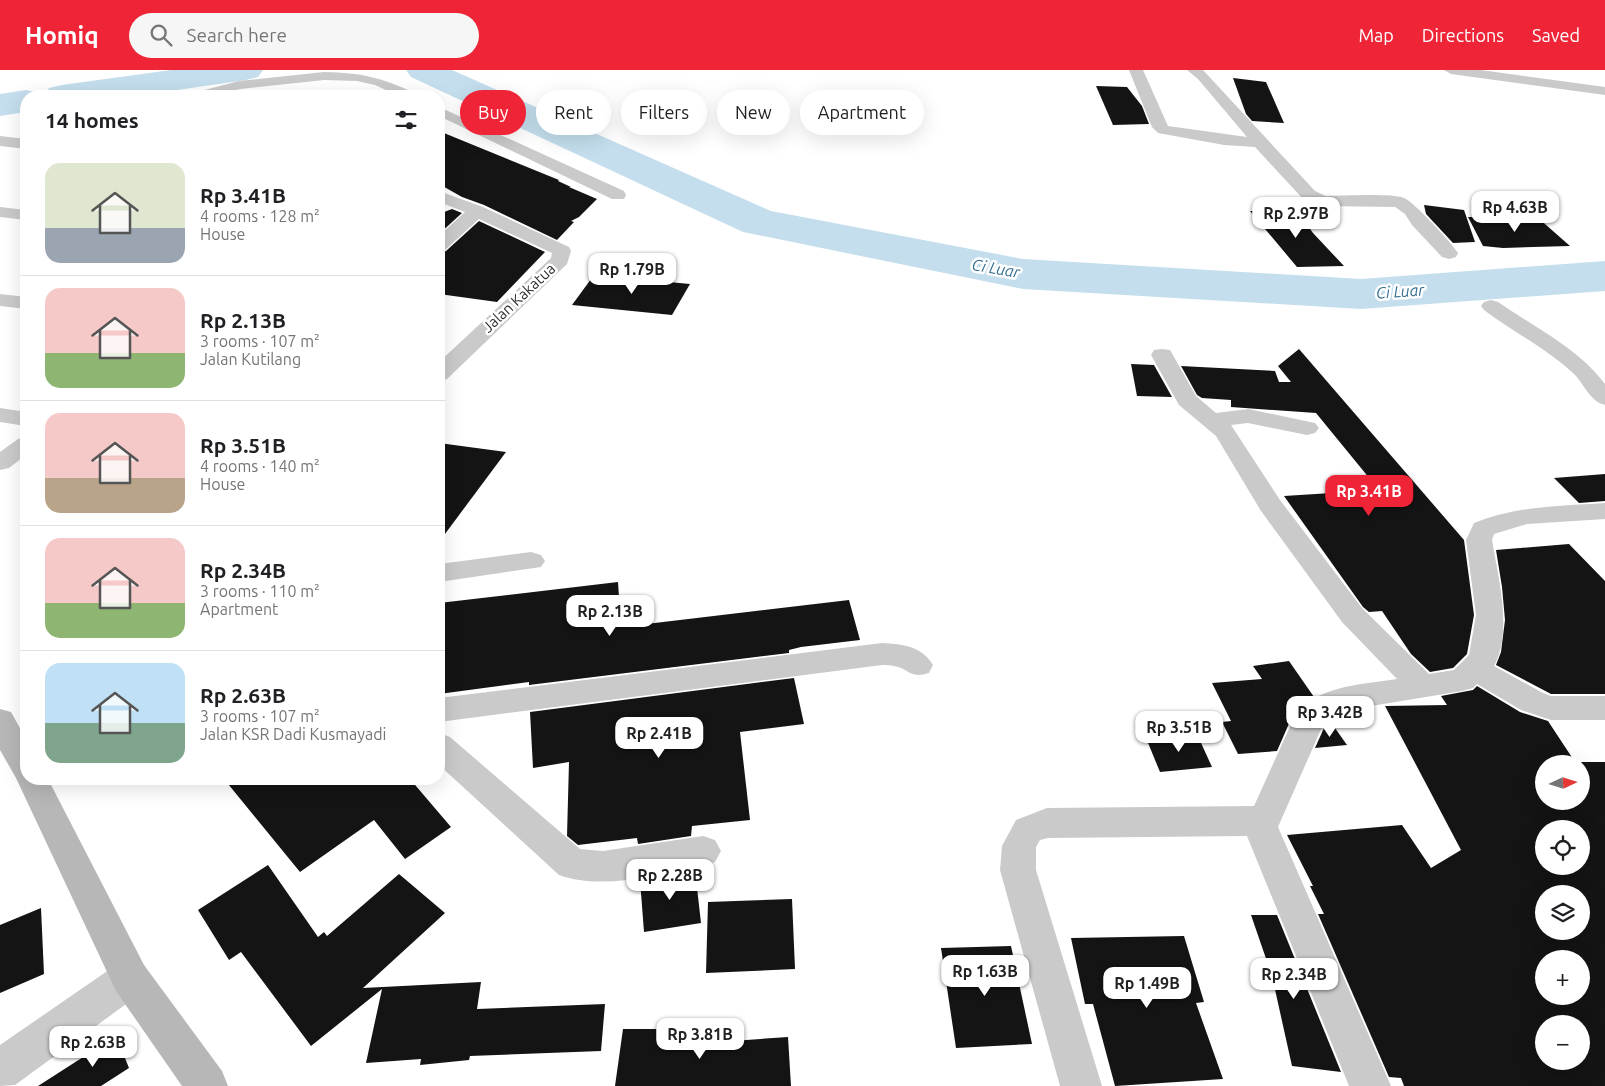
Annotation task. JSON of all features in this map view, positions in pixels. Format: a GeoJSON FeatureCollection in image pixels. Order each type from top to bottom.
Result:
{"type":"FeatureCollection","features":[{"type":"Feature","properties":{"kind":"main road"},"geometry":{"type":"LineString","coordinates":[[0,721],[20,757]]}},
{"type":"Feature","properties":{"kind":"main road"},"geometry":{"type":"LineString","coordinates":[[35,785],[130,978],[207,1086]]}},
{"type":"Feature","properties":{"kind":"street"},"geometry":{"type":"LineString","coordinates":[[1136,70],[1159,127],[1163,130],[1216,139],[1260,143]]}},
{"type":"Feature","properties":{"kind":"street"},"geometry":{"type":"LineString","coordinates":[[1194,70],[1209,83],[1260,143],[1314,198],[1333,201],[1399,202],[1412,210],[1418,221],[1449,253]]}},
{"type":"Feature","properties":{"kind":"street"},"geometry":{"type":"LineString","coordinates":[[1451,70],[1605,91]]}},
{"type":"Feature","properties":{"kind":"street"},"geometry":{"type":"LineString","coordinates":[[299,90],[324,76]]}},
{"type":"Feature","properties":{"kind":"street"},"geometry":{"type":"LineString","coordinates":[[223,90],[239,86],[324,76],[357,77],[379,82],[387,90]]}},
{"type":"Feature","properties":{"kind":"street"},"geometry":{"type":"LineString","coordinates":[[445,118],[449,123],[618,195]]}},
{"type":"Feature","properties":{"kind":"street"},"geometry":{"type":"LineString","coordinates":[[0,141],[20,143]]}},
{"type":"Feature","properties":{"kind":"street","name":"Jalan Kakatua"},"geometry":{"type":"LineString","coordinates":[[445,199],[562,252],[562,256],[445,363]]}},
{"type":"Feature","properties":{"kind":"street"},"geometry":{"type":"LineString","coordinates":[[0,212],[20,214]]}},
{"type":"Feature","properties":{"kind":"street"},"geometry":{"type":"LineString","coordinates":[[445,241],[477,212]]}},
{"type":"Feature","properties":{"kind":"street"},"geometry":{"type":"LineString","coordinates":[[0,300],[20,302]]}},
{"type":"Feature","properties":{"kind":"street"},"geometry":{"type":"LineString","coordinates":[[1491,306],[1581,369],[1605,398]]}},
{"type":"Feature","properties":{"kind":"street"},"geometry":{"type":"LineString","coordinates":[[1162,356],[1187,400],[1225,432],[1270,505],[1352,615],[1422,686]]}},
{"type":"Feature","properties":{"kind":"street"},"geometry":{"type":"LineString","coordinates":[[0,414],[20,418]]}},
{"type":"Feature","properties":{"kind":"street"},"geometry":{"type":"LineString","coordinates":[[1213,420],[1248,416],[1307,428]]}},
{"type":"Feature","properties":{"kind":"street"},"geometry":{"type":"LineString","coordinates":[[0,463],[20,448]]}},
{"type":"Feature","properties":{"kind":"street"},"geometry":{"type":"LineString","coordinates":[[1081,1086],[1018,870],[1019,846],[1028,830],[1047,823],[1258,821],[1266,817],[1308,720],[1322,707],[1345,699],[1462,680],[1475,669],[1483,658],[1490,615],[1478,540],[1483,529],[1494,524],[1533,516],[1605,511]]}},
{"type":"Feature","properties":{"kind":"street"},"geometry":{"type":"LineString","coordinates":[[445,572],[531,561]]}},
{"type":"Feature","properties":{"kind":"street"},"geometry":{"type":"LineString","coordinates":[[445,709],[882,654],[902,655],[918,665]]}},
{"type":"Feature","properties":{"kind":"street"},"geometry":{"type":"LineString","coordinates":[[1475,669],[1532,702],[1552,708],[1605,708]]}},
{"type":"Feature","properties":{"kind":"street"},"geometry":{"type":"LineString","coordinates":[[445,751],[572,864],[603,867],[703,852]]}},
{"type":"Feature","properties":{"kind":"street"},"geometry":{"type":"LineString","coordinates":[[1258,821],[1370,1086]]}},
{"type":"Feature","properties":{"kind":"street"},"geometry":{"type":"LineString","coordinates":[[0,1070],[130,978]]}},
{"type":"Feature","properties":{"kind":"building"},"geometry":{"type":"Polygon","coordinates":[[[1233,78],[1266,82],[1284,123],[1252,121],[1246,114],[1233,78]]]}},
{"type":"Feature","properties":{"kind":"building"},"geometry":{"type":"Polygon","coordinates":[[[1096,86],[1127,87],[1142,106],[1149,124],[1113,125],[1096,86]]]}},
{"type":"Feature","properties":{"kind":"building"},"geometry":{"type":"Polygon","coordinates":[[[445,133],[559,180],[571,187],[569,187],[597,199],[579,217],[571,221],[574,222],[557,240],[484,205],[462,197],[445,187],[445,133]]]}},
{"type":"Feature","properties":{"kind":"building"},"geometry":{"type":"Polygon","coordinates":[[[1424,205],[1464,210],[1475,242],[1453,243],[1426,214],[1424,205]]]}},
{"type":"Feature","properties":{"kind":"building"},"geometry":{"type":"Polygon","coordinates":[[[452,209],[462,213],[445,229],[445,212],[452,209]]]}},
{"type":"Feature","properties":{"kind":"building"},"geometry":{"type":"Polygon","coordinates":[[[1250,211],[1297,211],[1313,233],[1344,266],[1297,267],[1250,211]]]}},
{"type":"Feature","properties":{"kind":"building"},"geometry":{"type":"Polygon","coordinates":[[[1468,217],[1537,217],[1570,246],[1503,248],[1483,246],[1468,217]]]}},
{"type":"Feature","properties":{"kind":"building"},"geometry":{"type":"Polygon","coordinates":[[[479,221],[545,252],[497,302],[445,295],[446,251],[479,221]]]}},
{"type":"Feature","properties":{"kind":"building"},"geometry":{"type":"Polygon","coordinates":[[[594,275],[690,284],[672,315],[572,305],[594,275]]]}},
{"type":"Feature","properties":{"kind":"building"},"geometry":{"type":"Polygon","coordinates":[[[1299,349],[1464,540],[1474,615],[1467,654],[1453,668],[1430,672],[1411,654],[1382,611],[1369,612],[1363,607],[1284,496],[1379,490],[1316,413],[1231,407],[1231,400],[1202,398],[1197,395],[1181,366],[1275,371],[1279,382],[1291,382],[1278,366],[1299,349]]]}},
{"type":"Feature","properties":{"kind":"building"},"geometry":{"type":"Polygon","coordinates":[[[1131,364],[1154,365],[1172,397],[1137,396],[1131,364]]]}},
{"type":"Feature","properties":{"kind":"building"},"geometry":{"type":"Polygon","coordinates":[[[445,444],[506,452],[445,534],[445,444]]]}},
{"type":"Feature","properties":{"kind":"building"},"geometry":{"type":"Polygon","coordinates":[[[1605,474],[1605,501],[1579,503],[1554,478],[1605,474]]]}},
{"type":"Feature","properties":{"kind":"building"},"geometry":{"type":"Polygon","coordinates":[[[1569,544],[1605,581],[1605,694],[1551,694],[1496,665],[1501,652],[1505,620],[1496,550],[1569,544]]]}},
{"type":"Feature","properties":{"kind":"building"},"geometry":{"type":"Polygon","coordinates":[[[618,582],[621,627],[849,600],[860,640],[801,647],[789,650],[789,653],[529,685],[529,682],[445,693],[445,602],[618,582]]]}},
{"type":"Feature","properties":{"kind":"building"},"geometry":{"type":"Polygon","coordinates":[[[1289,661],[1314,697],[1300,707],[1291,719],[1277,751],[1238,754],[1222,722],[1231,721],[1212,683],[1262,679],[1253,666],[1289,661]]]}},
{"type":"Feature","properties":{"kind":"building"},"geometry":{"type":"Polygon","coordinates":[[[794,678],[804,724],[740,732],[750,820],[692,826],[691,836],[638,844],[637,838],[578,845],[567,836],[569,762],[533,768],[530,712],[794,678]]]}},
{"type":"Feature","properties":{"kind":"building"},"geometry":{"type":"Polygon","coordinates":[[[1477,686],[1520,712],[1548,721],[1570,755],[1535,755],[1535,810],[1590,810],[1590,762],[1605,762],[1605,1086],[1404,1086],[1401,1078],[1389,1077],[1318,914],[1324,914],[1310,886],[1313,886],[1287,835],[1402,825],[1431,868],[1461,850],[1385,706],[1447,705],[1441,696],[1473,690],[1477,686]]]}},
{"type":"Feature","properties":{"kind":"building"},"geometry":{"type":"Polygon","coordinates":[[[1330,721],[1347,745],[1315,748],[1324,728],[1330,721]]]}},
{"type":"Feature","properties":{"kind":"building"},"geometry":{"type":"Polygon","coordinates":[[[1197,734],[1212,767],[1160,772],[1146,738],[1197,734]]]}},
{"type":"Feature","properties":{"kind":"building"},"geometry":{"type":"Polygon","coordinates":[[[229,785],[415,785],[451,827],[405,859],[374,820],[300,872],[229,785]]]}},
{"type":"Feature","properties":{"kind":"building"},"geometry":{"type":"Polygon","coordinates":[[[268,865],[318,937],[324,932],[327,936],[399,874],[445,913],[363,988],[481,982],[477,1009],[605,1004],[601,1051],[470,1056],[469,1060],[420,1065],[421,1059],[366,1063],[382,989],[311,1046],[241,952],[229,960],[198,910],[268,865]]]}},
{"type":"Feature","properties":{"kind":"building"},"geometry":{"type":"Polygon","coordinates":[[[695,870],[701,923],[644,932],[640,880],[695,870]]]}},
{"type":"Feature","properties":{"kind":"building"},"geometry":{"type":"Polygon","coordinates":[[[792,899],[795,969],[706,973],[708,902],[792,899]]]}},
{"type":"Feature","properties":{"kind":"building"},"geometry":{"type":"Polygon","coordinates":[[[41,908],[44,974],[0,993],[0,925],[41,908]]]}},
{"type":"Feature","properties":{"kind":"building"},"geometry":{"type":"Polygon","coordinates":[[[1251,915],[1277,915],[1341,1072],[1292,1066],[1272,976],[1251,915]]]}},
{"type":"Feature","properties":{"kind":"building"},"geometry":{"type":"Polygon","coordinates":[[[1184,936],[1204,1002],[1196,1003],[1223,1079],[1115,1086],[1093,1004],[1085,1004],[1071,938],[1184,936]]]}},
{"type":"Feature","properties":{"kind":"building"},"geometry":{"type":"Polygon","coordinates":[[[1011,946],[1032,1044],[956,1048],[941,948],[1011,946]]]}},
{"type":"Feature","properties":{"kind":"building"},"geometry":{"type":"Polygon","coordinates":[[[623,1029],[705,1029],[704,1043],[788,1037],[791,1086],[615,1086],[623,1029]]]}},
{"type":"Feature","properties":{"kind":"building"},"geometry":{"type":"Polygon","coordinates":[[[116,1036],[129,1068],[101,1086],[38,1086],[116,1036]]]}},
{"type":"Feature","properties":{"kind":"waterway","name":"Ci Luar"},"geometry":{"type":"LineString","coordinates":[[104,90],[246,70]]}},
{"type":"Feature","properties":{"kind":"waterway","name":"Ci Luar"},"geometry":{"type":"LineString","coordinates":[[423,70],[759,222],[1023,274],[1361,294],[1605,276]]}},
{"type":"Feature","properties":{"kind":"waterway","name":"Ci Luar"},"geometry":{"type":"LineString","coordinates":[[0,105],[20,102]]}}]}
